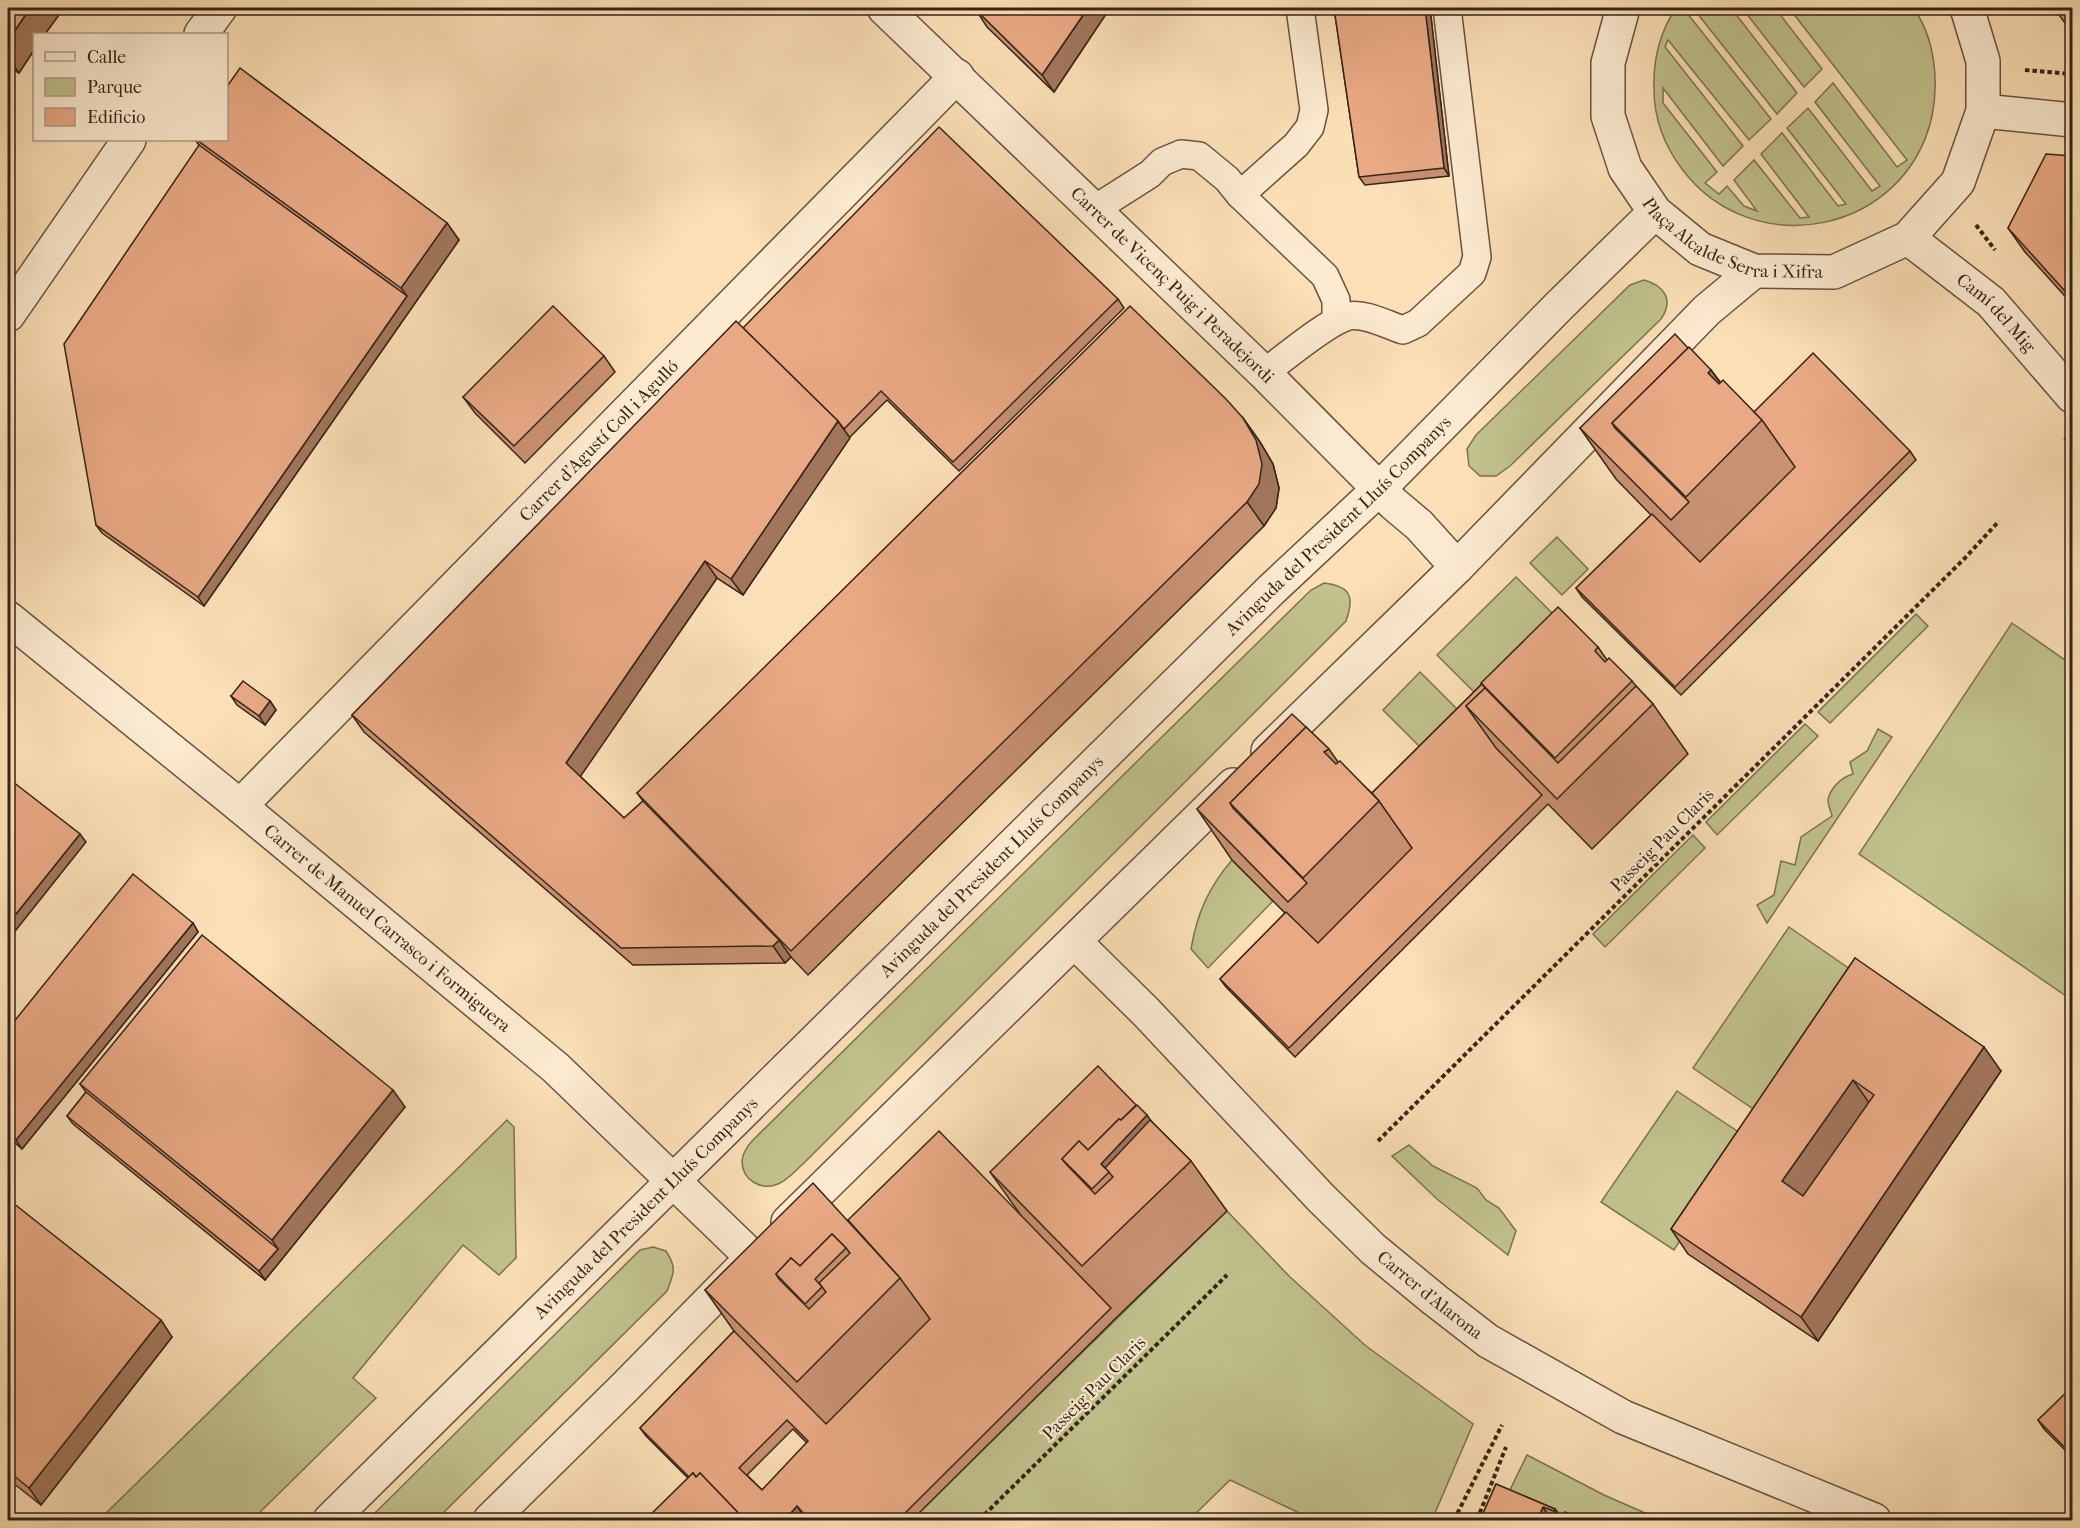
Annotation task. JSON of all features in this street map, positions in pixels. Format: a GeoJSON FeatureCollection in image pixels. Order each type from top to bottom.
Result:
{"type":"FeatureCollection","features":[{"type":"Feature","properties":{"kind":"street"},"geometry":{"type":"LineString","coordinates":[[202,33],[220,8]]}},
{"type":"Feature","properties":{"kind":"street","name":"Carrer de Vicenç Puig i Peradejordi"},"geometry":{"type":"LineString","coordinates":[[884,8],[1095,209],[1386,496],[1419,525],[1457,567]]}},
{"type":"Feature","properties":{"kind":"street","name":"Plaça Alcalde Serra i Xifra"},"geometry":{"type":"LineString","coordinates":[[1623,8],[1608,63],[1608,116],[1625,168],[1655,212],[1700,249],[1754,271],[1834,272],[1908,238],[1958,182],[1983,111],[1983,61],[1967,8]]}},
{"type":"Feature","properties":{"kind":"street","name":"Carrer d'Agustí Coll i Agulló"},"geometry":{"type":"LineString","coordinates":[[240,806],[957,76]]}},
{"type":"Feature","properties":{"kind":"street"},"geometry":{"type":"LineString","coordinates":[[1983,111],[2073,120]]}},
{"type":"Feature","properties":{"kind":"street"},"geometry":{"type":"LineString","coordinates":[[8,315],[128,141]]}},
{"type":"Feature","properties":{"kind":"street","name":"Avinguda del President Lluís Companys"},"geometry":{"type":"LineString","coordinates":[[330,1521],[1271,590],[1386,496],[1572,292],[1655,212]]}},
{"type":"Feature","properties":{"kind":"street","name":"Camí del Mig"},"geometry":{"type":"LineString","coordinates":[[1908,238],[1991,302],[2073,396]]}},
{"type":"Feature","properties":{"kind":"street"},"geometry":{"type":"LineString","coordinates":[[490,1521],[752,1257],[1075,942],[1349,670],[1457,567],[1707,310],[1754,271]]}},
{"type":"Feature","properties":{"kind":"street","name":"Carrer de Manuel Carrasco i Formiguera"},"geometry":{"type":"LineString","coordinates":[[8,618],[240,806],[556,1068],[752,1257]]}},
{"type":"Feature","properties":{"kind":"street","name":"Carrer d'Alarona"},"geometry":{"type":"LineString","coordinates":[[1075,942],[1146,1012],[1372,1249],[1488,1341],[1623,1417],[1874,1521]]}},
{"type":"Feature","properties":{"kind":"lane"},"geometry":{"type":"LineString","coordinates":[[1240,195],[1296,145],[1310,128],[1314,110],[1300,8]]}},
{"type":"Feature","properties":{"kind":"lane"},"geometry":{"type":"LineString","coordinates":[[1263,373],[1336,321],[1350,315],[1366,317],[1403,330],[1418,323],[1472,273],[1477,257],[1447,8]]}},
{"type":"Feature","properties":{"kind":"lane"},"geometry":{"type":"LineString","coordinates":[[1095,209],[1150,174],[1162,162],[1181,154],[1199,156],[1227,179],[1240,195],[1325,276],[1336,300],[1336,321]]}},
{"type":"Feature","properties":{"kind":"path"},"geometry":{"type":"LineString","coordinates":[[2018,115],[2021,70],[2073,74]]}},
{"type":"Feature","properties":{"kind":"path","name":"Passeig Pau Claris"},"geometry":{"type":"LineString","coordinates":[[1378,1141],[1965,558],[1999,521]]}},
{"type":"Feature","properties":{"kind":"path","name":"Passeig Pau Claris"},"geometry":{"type":"LineString","coordinates":[[979,1521],[1227,1275]]}},
{"type":"Feature","properties":{"kind":"path"},"geometry":{"type":"LineString","coordinates":[[1454,1521],[1502,1425]]}},
{"type":"Feature","properties":{"kind":"path"},"geometry":{"type":"LineString","coordinates":[[1477,1521],[1506,1447]]}},
{"type":"Feature","properties":{"kind":"green space"},"geometry":{"type":"Polygon","coordinates":[[[1676,8],[1683,8],[1771,119],[1749,140],[1668,40],[1665,47],[1743,146],[1723,166],[1663,88],[1663,103],[1717,172],[1705,183],[1719,194],[1727,186],[1744,206],[1757,211],[1734,180],[1754,160],[1800,218],[1809,217],[1761,154],[1782,133],[1838,206],[1846,204],[1787,128],[1808,108],[1872,191],[1880,186],[1815,102],[1833,83],[1897,167],[1907,160],[1789,8],[1913,8],[1931,46],[1935,74],[1932,116],[1917,156],[1892,187],[1860,210],[1824,222],[1785,225],[1747,217],[1712,199],[1676,160],[1661,131],[1654,100],[1656,57],[1666,27],[1676,8]]]}},
{"type":"Feature","properties":{"kind":"green space"},"geometry":{"type":"Polygon","coordinates":[[[1693,8],[1731,8],[1797,93],[1777,114],[1693,8]]]}},
{"type":"Feature","properties":{"kind":"green space"},"geometry":{"type":"Polygon","coordinates":[[[1742,8],[1775,8],[1822,69],[1804,87],[1742,8]]]}},
{"type":"Feature","properties":{"kind":"green space"},"geometry":{"type":"Polygon","coordinates":[[[1644,280],[1657,286],[1665,295],[1667,306],[1661,319],[1510,466],[1496,476],[1480,476],[1469,466],[1467,449],[1476,435],[1630,285],[1644,280]]]}},
{"type":"Feature","properties":{"kind":"green space"},"geometry":{"type":"Polygon","coordinates":[[[1557,537],[1588,569],[1562,595],[1530,563],[1557,537]]]}},
{"type":"Feature","properties":{"kind":"green space"},"geometry":{"type":"Polygon","coordinates":[[[1516,577],[1553,614],[1474,692],[1437,655],[1516,577]]]}},
{"type":"Feature","properties":{"kind":"green space"},"geometry":{"type":"Polygon","coordinates":[[[1324,583],[1340,587],[1348,594],[1350,605],[1346,621],[792,1175],[772,1186],[759,1185],[749,1178],[745,1174],[742,1161],[745,1151],[753,1140],[1311,590],[1324,583]]]}},
{"type":"Feature","properties":{"kind":"green space"},"geometry":{"type":"Polygon","coordinates":[[[1916,614],[1928,626],[1830,723],[1818,712],[1916,614]]]}},
{"type":"Feature","properties":{"kind":"green space"},"geometry":{"type":"Polygon","coordinates":[[[2012,623],[2072,665],[2072,1000],[1859,854],[2012,623]]]}},
{"type":"Feature","properties":{"kind":"green space"},"geometry":{"type":"Polygon","coordinates":[[[1420,672],[1458,710],[1420,747],[1383,710],[1420,672]]]}},
{"type":"Feature","properties":{"kind":"green space"},"geometry":{"type":"Polygon","coordinates":[[[1805,724],[1818,736],[1717,835],[1706,822],[1805,724]]]}},
{"type":"Feature","properties":{"kind":"green space"},"geometry":{"type":"Polygon","coordinates":[[[1878,729],[1892,737],[1767,923],[1757,905],[1774,895],[1781,861],[1795,865],[1801,837],[1832,816],[1828,804],[1831,791],[1841,780],[1853,774],[1850,762],[1867,751],[1878,729]]]}},
{"type":"Feature","properties":{"kind":"green space"},"geometry":{"type":"Polygon","coordinates":[[[1693,835],[1705,848],[1605,947],[1593,934],[1693,835]]]}},
{"type":"Feature","properties":{"kind":"green space"},"geometry":{"type":"Polygon","coordinates":[[[1232,860],[1273,901],[1208,968],[1191,949],[1205,901],[1232,860]]]}},
{"type":"Feature","properties":{"kind":"green space"},"geometry":{"type":"Polygon","coordinates":[[[1789,927],[1857,974],[1762,1115],[1693,1068],[1789,927]]]}},
{"type":"Feature","properties":{"kind":"green space"},"geometry":{"type":"Polygon","coordinates":[[[1677,1091],[1746,1137],[1674,1250],[1601,1202],[1677,1091]]]}},
{"type":"Feature","properties":{"kind":"green space"},"geometry":{"type":"Polygon","coordinates":[[[507,1120],[514,1127],[516,1258],[499,1275],[463,1245],[353,1378],[376,1398],[252,1520],[99,1520],[507,1120]]]}},
{"type":"Feature","properties":{"kind":"green space"},"geometry":{"type":"Polygon","coordinates":[[[1409,1145],[1433,1166],[1477,1188],[1486,1200],[1499,1208],[1516,1231],[1508,1255],[1438,1200],[1392,1156],[1409,1145]]]}},
{"type":"Feature","properties":{"kind":"green space"},"geometry":{"type":"Polygon","coordinates":[[[1227,1211],[1289,1276],[1366,1346],[1473,1424],[1432,1520],[1314,1520],[1230,1480],[1189,1520],[911,1520],[1227,1211]]]}},
{"type":"Feature","properties":{"kind":"green space"},"geometry":{"type":"Polygon","coordinates":[[[653,1247],[666,1251],[672,1262],[673,1275],[667,1291],[436,1520],[368,1520],[640,1250],[653,1247]]]}},
{"type":"Feature","properties":{"kind":"green space"},"geometry":{"type":"Polygon","coordinates":[[[1527,1455],[1604,1495],[1661,1520],[1531,1520],[1509,1492],[1527,1455]]]}},
{"type":"Feature","properties":{"kind":"building"},"geometry":{"type":"Polygon","coordinates":[[[8,8],[30,8],[8,41],[8,8]]]}},
{"type":"Feature","properties":{"kind":"building"},"geometry":{"type":"Polygon","coordinates":[[[977,8],[1088,8],[1042,75],[976,10],[977,8]]]}},
{"type":"Feature","properties":{"kind":"building"},"geometry":{"type":"Polygon","coordinates":[[[1334,8],[1425,8],[1444,168],[1359,177],[1334,8]]]}},
{"type":"Feature","properties":{"kind":"building"},"geometry":{"type":"Polygon","coordinates":[[[240,68],[447,223],[401,288],[198,141],[228,141],[228,85],[240,68]]]}},
{"type":"Feature","properties":{"kind":"building"},"geometry":{"type":"Polygon","coordinates":[[[939,127],[1118,299],[953,462],[881,391],[844,429],[743,328],[939,127]]]}},
{"type":"Feature","properties":{"kind":"building"},"geometry":{"type":"Polygon","coordinates":[[[199,145],[407,296],[198,597],[96,525],[64,344],[199,145]]]}},
{"type":"Feature","properties":{"kind":"building"},"geometry":{"type":"Polygon","coordinates":[[[2046,154],[2073,156],[2073,300],[2008,228],[2046,154]]]}},
{"type":"Feature","properties":{"kind":"building"},"geometry":{"type":"Polygon","coordinates":[[[553,306],[604,356],[514,446],[463,397],[553,306]]]}},
{"type":"Feature","properties":{"kind":"building"},"geometry":{"type":"Polygon","coordinates":[[[1130,306],[1243,418],[1256,440],[1262,464],[1259,484],[1247,502],[791,951],[637,793],[1130,306]]]}},
{"type":"Feature","properties":{"kind":"building"},"geometry":{"type":"Polygon","coordinates":[[[736,321],[838,421],[731,579],[705,561],[566,763],[624,818],[643,801],[779,940],[773,946],[621,948],[352,715],[736,321]]]}},
{"type":"Feature","properties":{"kind":"building"},"geometry":{"type":"Polygon","coordinates":[[[1675,334],[1688,348],[1612,423],[1689,502],[1671,520],[1580,428],[1675,334]]]}},
{"type":"Feature","properties":{"kind":"building"},"geometry":{"type":"Polygon","coordinates":[[[1689,347],[1711,370],[1708,373],[1719,384],[1723,380],[1762,420],[1686,497],[1612,423],[1689,347]]]}},
{"type":"Feature","properties":{"kind":"building"},"geometry":{"type":"Polygon","coordinates":[[[1813,353],[1910,451],[1675,687],[1576,588],[1652,514],[1700,562],[1795,467],[1754,412],[1813,353]]]}},
{"type":"Feature","properties":{"kind":"building"},"geometry":{"type":"Polygon","coordinates":[[[1558,607],[1598,647],[1595,651],[1605,662],[1609,658],[1632,681],[1555,758],[1481,683],[1558,607]]]}},
{"type":"Feature","properties":{"kind":"building"},"geometry":{"type":"Polygon","coordinates":[[[243,681],[270,701],[259,716],[231,696],[243,681]]]}},
{"type":"Feature","properties":{"kind":"building"},"geometry":{"type":"Polygon","coordinates":[[[1482,684],[1485,688],[1466,706],[1496,748],[1542,795],[1289,1048],[1220,979],[1286,912],[1318,943],[1412,848],[1372,793],[1482,684]]]}},
{"type":"Feature","properties":{"kind":"building"},"geometry":{"type":"Polygon","coordinates":[[[1636,686],[1653,704],[1557,799],[1466,706],[1485,688],[1558,763],[1636,686]]]}},
{"type":"Feature","properties":{"kind":"building"},"geometry":{"type":"Polygon","coordinates":[[[1292,714],[1306,727],[1230,803],[1307,883],[1288,902],[1197,809],[1292,714]]]}},
{"type":"Feature","properties":{"kind":"building"},"geometry":{"type":"Polygon","coordinates":[[[1306,727],[1329,749],[1324,752],[1336,764],[1340,761],[1379,801],[1303,878],[1230,803],[1306,727]]]}},
{"type":"Feature","properties":{"kind":"building"},"geometry":{"type":"Polygon","coordinates":[[[8,778],[80,834],[8,924],[8,778]]]}},
{"type":"Feature","properties":{"kind":"building"},"geometry":{"type":"Polygon","coordinates":[[[133,874],[193,923],[16,1140],[8,1133],[8,1029],[133,874]]]}},
{"type":"Feature","properties":{"kind":"building"},"geometry":{"type":"Polygon","coordinates":[[[202,935],[393,1090],[272,1240],[80,1084],[202,935]]]}},
{"type":"Feature","properties":{"kind":"building"},"geometry":{"type":"Polygon","coordinates":[[[1855,958],[1984,1047],[1801,1317],[1671,1229],[1855,958]],[[1853,1080],[1782,1181],[1803,1196],[1874,1095],[1853,1080]]]}},
{"type":"Feature","properties":{"kind":"building"},"geometry":{"type":"Polygon","coordinates":[[[1098,1066],[1136,1105],[1088,1150],[1079,1141],[1062,1159],[1095,1194],[1113,1177],[1105,1168],[1150,1120],[1191,1161],[1082,1266],[990,1172],[1098,1066]]]}},
{"type":"Feature","properties":{"kind":"building"},"geometry":{"type":"Polygon","coordinates":[[[86,1092],[278,1249],[259,1271],[67,1116],[86,1092]]]}},
{"type":"Feature","properties":{"kind":"building"},"geometry":{"type":"Polygon","coordinates":[[[1137,1105],[1147,1115],[1101,1164],[1109,1172],[1092,1189],[1062,1159],[1079,1141],[1088,1150],[1119,1119],[1121,1120],[1137,1105]]]}},
{"type":"Feature","properties":{"kind":"building"},"geometry":{"type":"Polygon","coordinates":[[[939,1131],[1111,1308],[897,1521],[810,1521],[797,1506],[784,1521],[746,1521],[700,1473],[696,1477],[693,1473],[689,1477],[640,1428],[734,1331],[826,1424],[841,1409],[930,1319],[900,1278],[848,1220],[939,1131]],[[787,1420],[739,1468],[762,1490],[808,1441],[787,1420]]]}},
{"type":"Feature","properties":{"kind":"building"},"geometry":{"type":"Polygon","coordinates":[[[813,1183],[900,1278],[797,1382],[705,1290],[813,1183]],[[832,1234],[800,1266],[791,1258],[776,1274],[809,1309],[826,1292],[819,1283],[850,1253],[832,1234]]]}},
{"type":"Feature","properties":{"kind":"building"},"geometry":{"type":"Polygon","coordinates":[[[8,1199],[161,1320],[29,1488],[8,1471],[8,1199]]]}},
{"type":"Feature","properties":{"kind":"building"},"geometry":{"type":"Polygon","coordinates":[[[832,1234],[846,1248],[815,1279],[822,1287],[805,1304],[776,1274],[791,1258],[800,1266],[832,1234]]]}},
{"type":"Feature","properties":{"kind":"building"},"geometry":{"type":"Polygon","coordinates":[[[2073,1386],[2073,1456],[2038,1420],[2073,1386]]]}},
{"type":"Feature","properties":{"kind":"building"},"geometry":{"type":"Polygon","coordinates":[[[693,1473],[696,1477],[700,1473],[746,1521],[716,1521],[714,1519],[712,1521],[644,1521],[693,1473]]]}},
{"type":"Feature","properties":{"kind":"building"},"geometry":{"type":"Polygon","coordinates":[[[1496,1484],[1555,1509],[1554,1511],[1543,1507],[1537,1521],[1476,1521],[1481,1518],[1496,1484]]]}},
{"type":"Feature","properties":{"kind":"building"},"geometry":{"type":"Polygon","coordinates":[[[1565,1512],[1584,1521],[1561,1521],[1565,1512]]]}}]}
